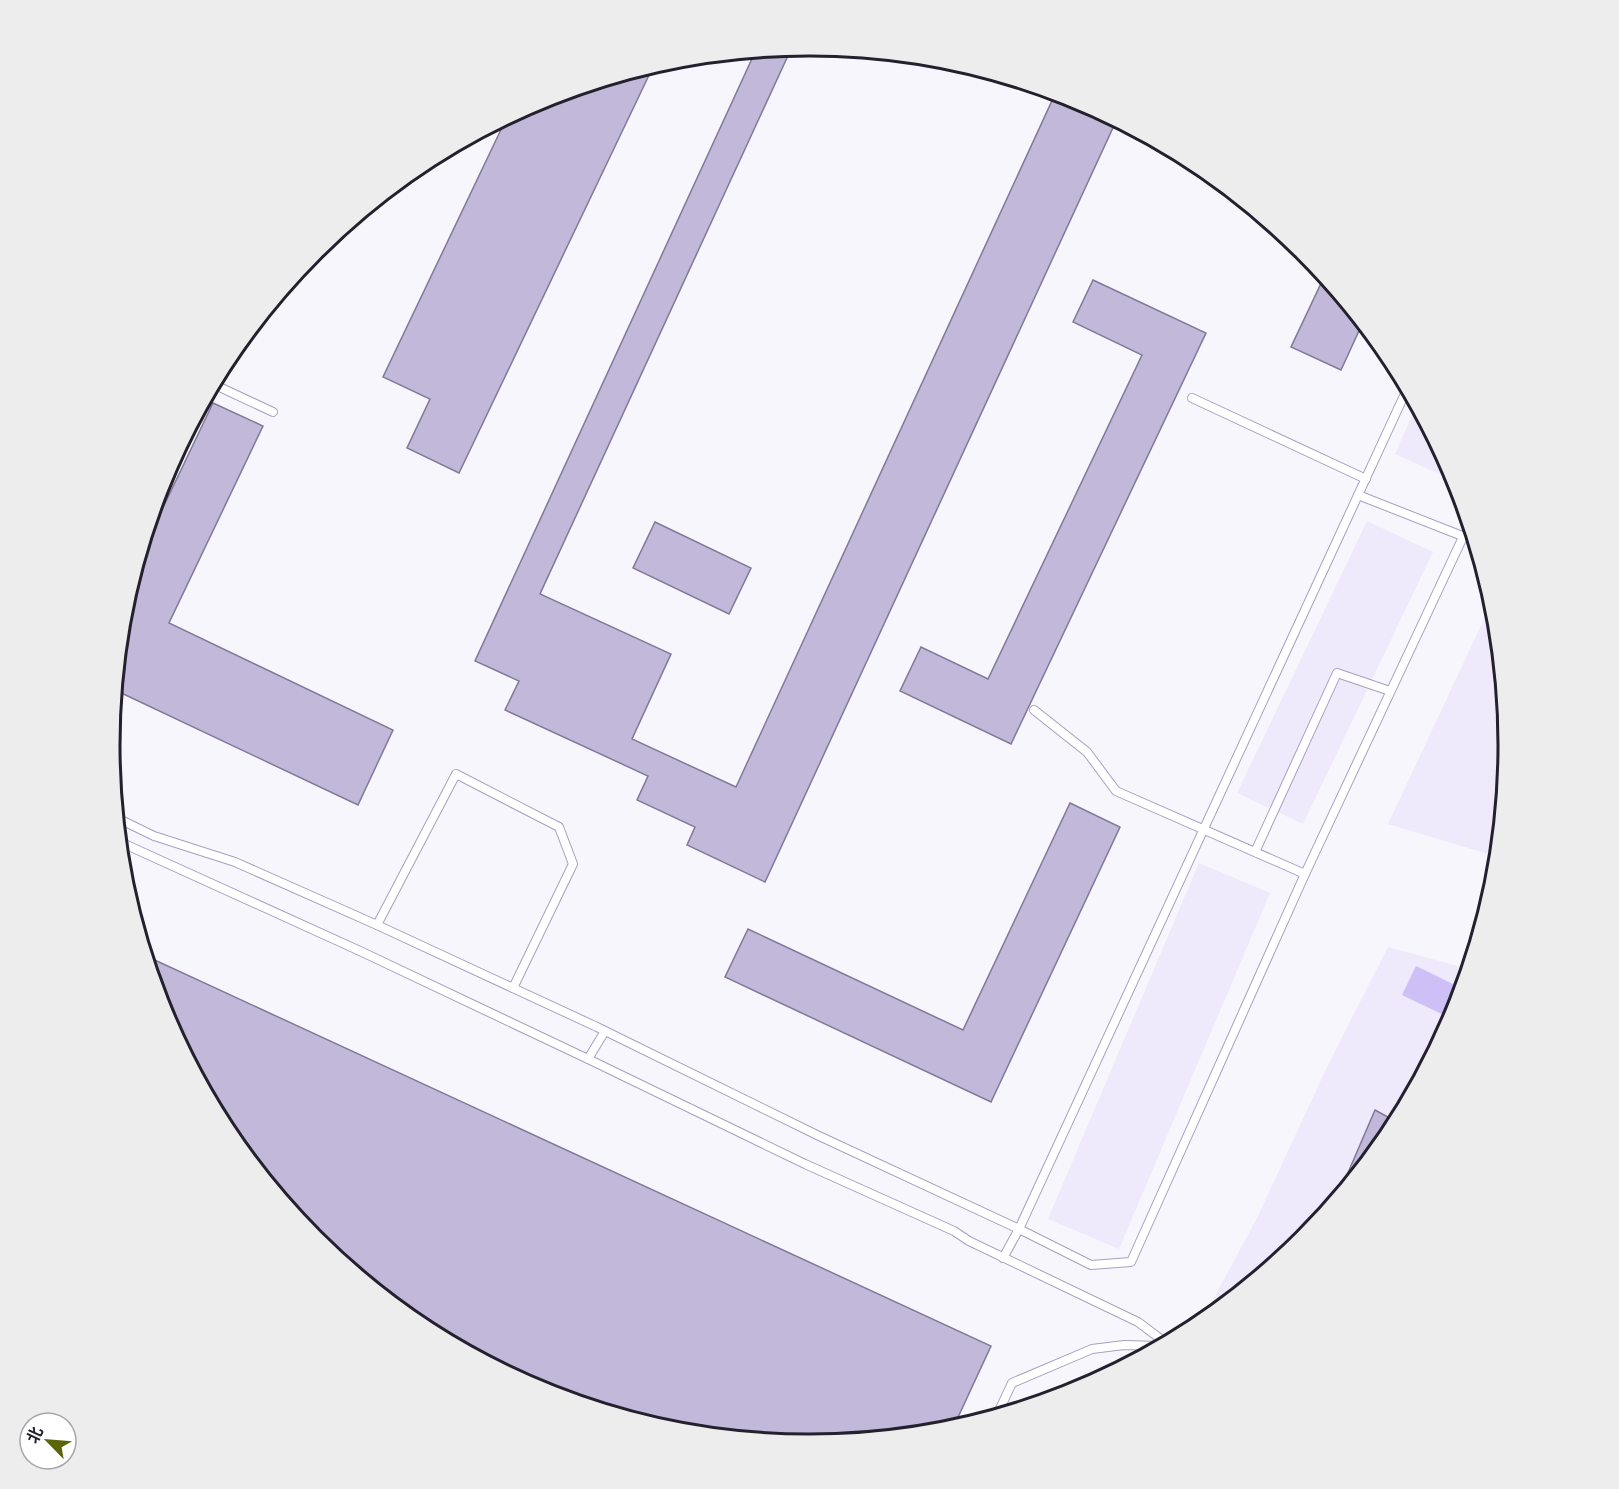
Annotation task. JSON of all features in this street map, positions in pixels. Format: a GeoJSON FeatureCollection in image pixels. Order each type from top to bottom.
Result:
{"type":"FeatureCollection","features":[{"type":"Feature","properties":{"kind":"lane"},"geometry":{"type":"LineString","coordinates":[[221,388],[273,412]]}},
{"type":"Feature","properties":{"kind":"lane"},"geometry":{"type":"LineString","coordinates":[[1003,1257],[1019,1229],[1404,396]]}},
{"type":"Feature","properties":{"kind":"lane"},"geometry":{"type":"LineString","coordinates":[[1192,398],[1365,479]]}},
{"type":"Feature","properties":{"kind":"lane"},"geometry":{"type":"LineString","coordinates":[[1358,495],[1466,538]]}},
{"type":"Feature","properties":{"kind":"lane"},"geometry":{"type":"LineString","coordinates":[[125,822],[154,836],[235,862],[377,925],[605,1030],[817,1136],[1019,1229],[1091,1265],[1131,1262],[1305,874],[1463,537]]}},
{"type":"Feature","properties":{"kind":"lane"},"geometry":{"type":"LineString","coordinates":[[1255,852],[1337,673],[1390,691]]}},
{"type":"Feature","properties":{"kind":"lane"},"geometry":{"type":"LineString","coordinates":[[1034,710],[1087,752],[1116,791],[1305,874]]}},
{"type":"Feature","properties":{"kind":"lane"},"geometry":{"type":"LineString","coordinates":[[377,925],[456,774],[559,827],[573,864],[513,988]]}},
{"type":"Feature","properties":{"kind":"lane"},"geometry":{"type":"LineString","coordinates":[[128,846],[360,951],[805,1164],[954,1231],[969,1241],[1138,1322],[1159,1338]]}},
{"type":"Feature","properties":{"kind":"lane"},"geometry":{"type":"LineString","coordinates":[[588,1059],[605,1030]]}},
{"type":"Feature","properties":{"kind":"lane"},"geometry":{"type":"LineString","coordinates":[[1001,1406],[1012,1383],[1072,1357],[1092,1349],[1124,1345],[1145,1346]]}},
{"type":"Feature","properties":{"kind":"shaded area"},"geometry":{"type":"Polygon","coordinates":[[[1413,413],[1444,476],[1395,454],[1413,413]]]}},
{"type":"Feature","properties":{"kind":"shaded area"},"geometry":{"type":"Polygon","coordinates":[[[1367,521],[1433,552],[1303,824],[1237,793],[1367,521]]]}},
{"type":"Feature","properties":{"kind":"shaded area"},"geometry":{"type":"Polygon","coordinates":[[[1486,615],[1493,655],[1498,744],[1497,790],[1489,854],[1388,824],[1486,615]]]}},
{"type":"Feature","properties":{"kind":"shaded area"},"geometry":{"type":"Polygon","coordinates":[[[1199,863],[1270,893],[1119,1249],[1048,1219],[1199,863]]]}},
{"type":"Feature","properties":{"kind":"shaded area"},"geometry":{"type":"Polygon","coordinates":[[[1388,947],[1462,967],[1446,1008],[1406,1089],[1356,1164],[1297,1232],[1264,1263],[1211,1304],[1257,1218],[1327,1067],[1388,947]]]}},
{"type":"Feature","properties":{"kind":"shaded area"},"geometry":{"type":"Polygon","coordinates":[[[1416,966],[1455,985],[1443,1015],[1402,995],[1416,966]]]}},
{"type":"Feature","properties":{"kind":"building"},"geometry":{"type":"Polygon","coordinates":[[[788,56],[540,594],[671,654],[632,739],[736,787],[1052,100],[1113,127],[765,882],[687,845],[695,827],[637,800],[648,776],[505,710],[519,681],[475,661],[752,58],[788,56]]]}},
{"type":"Feature","properties":{"kind":"building"},"geometry":{"type":"Polygon","coordinates":[[[649,75],[459,473],[407,448],[430,399],[383,377],[501,129],[588,92],[649,75]]]}},
{"type":"Feature","properties":{"kind":"building"},"geometry":{"type":"Polygon","coordinates":[[[1093,280],[1206,333],[1011,744],[900,691],[921,647],[988,679],[1142,355],[1073,322],[1093,280]]]}},
{"type":"Feature","properties":{"kind":"building"},"geometry":{"type":"Polygon","coordinates":[[[1321,283],[1359,330],[1341,370],[1291,347],[1321,283]]]}},
{"type":"Feature","properties":{"kind":"building"},"geometry":{"type":"Polygon","coordinates":[[[213,403],[263,426],[169,623],[393,730],[358,805],[122,694],[134,610],[144,566],[162,509],[213,403]]]}},
{"type":"Feature","properties":{"kind":"building"},"geometry":{"type":"Polygon","coordinates":[[[655,522],[751,568],[729,614],[633,568],[655,522]]]}},
{"type":"Feature","properties":{"kind":"building"},"geometry":{"type":"Polygon","coordinates":[[[1070,803],[1120,827],[991,1102],[725,977],[748,929],[963,1030],[1070,803]]]}},
{"type":"Feature","properties":{"kind":"building"},"geometry":{"type":"Polygon","coordinates":[[[155,960],[991,1346],[958,1417],[899,1428],[855,1432],[810,1434],[720,1428],[631,1410],[546,1381],[465,1341],[390,1291],[355,1263],[291,1199],[263,1164],[213,1089],[173,1008],[155,960]]]}},
{"type":"Feature","properties":{"kind":"building"},"geometry":{"type":"Polygon","coordinates":[[[1375,1110],[1388,1117],[1356,1164],[1347,1175],[1375,1110]]]}}]}
